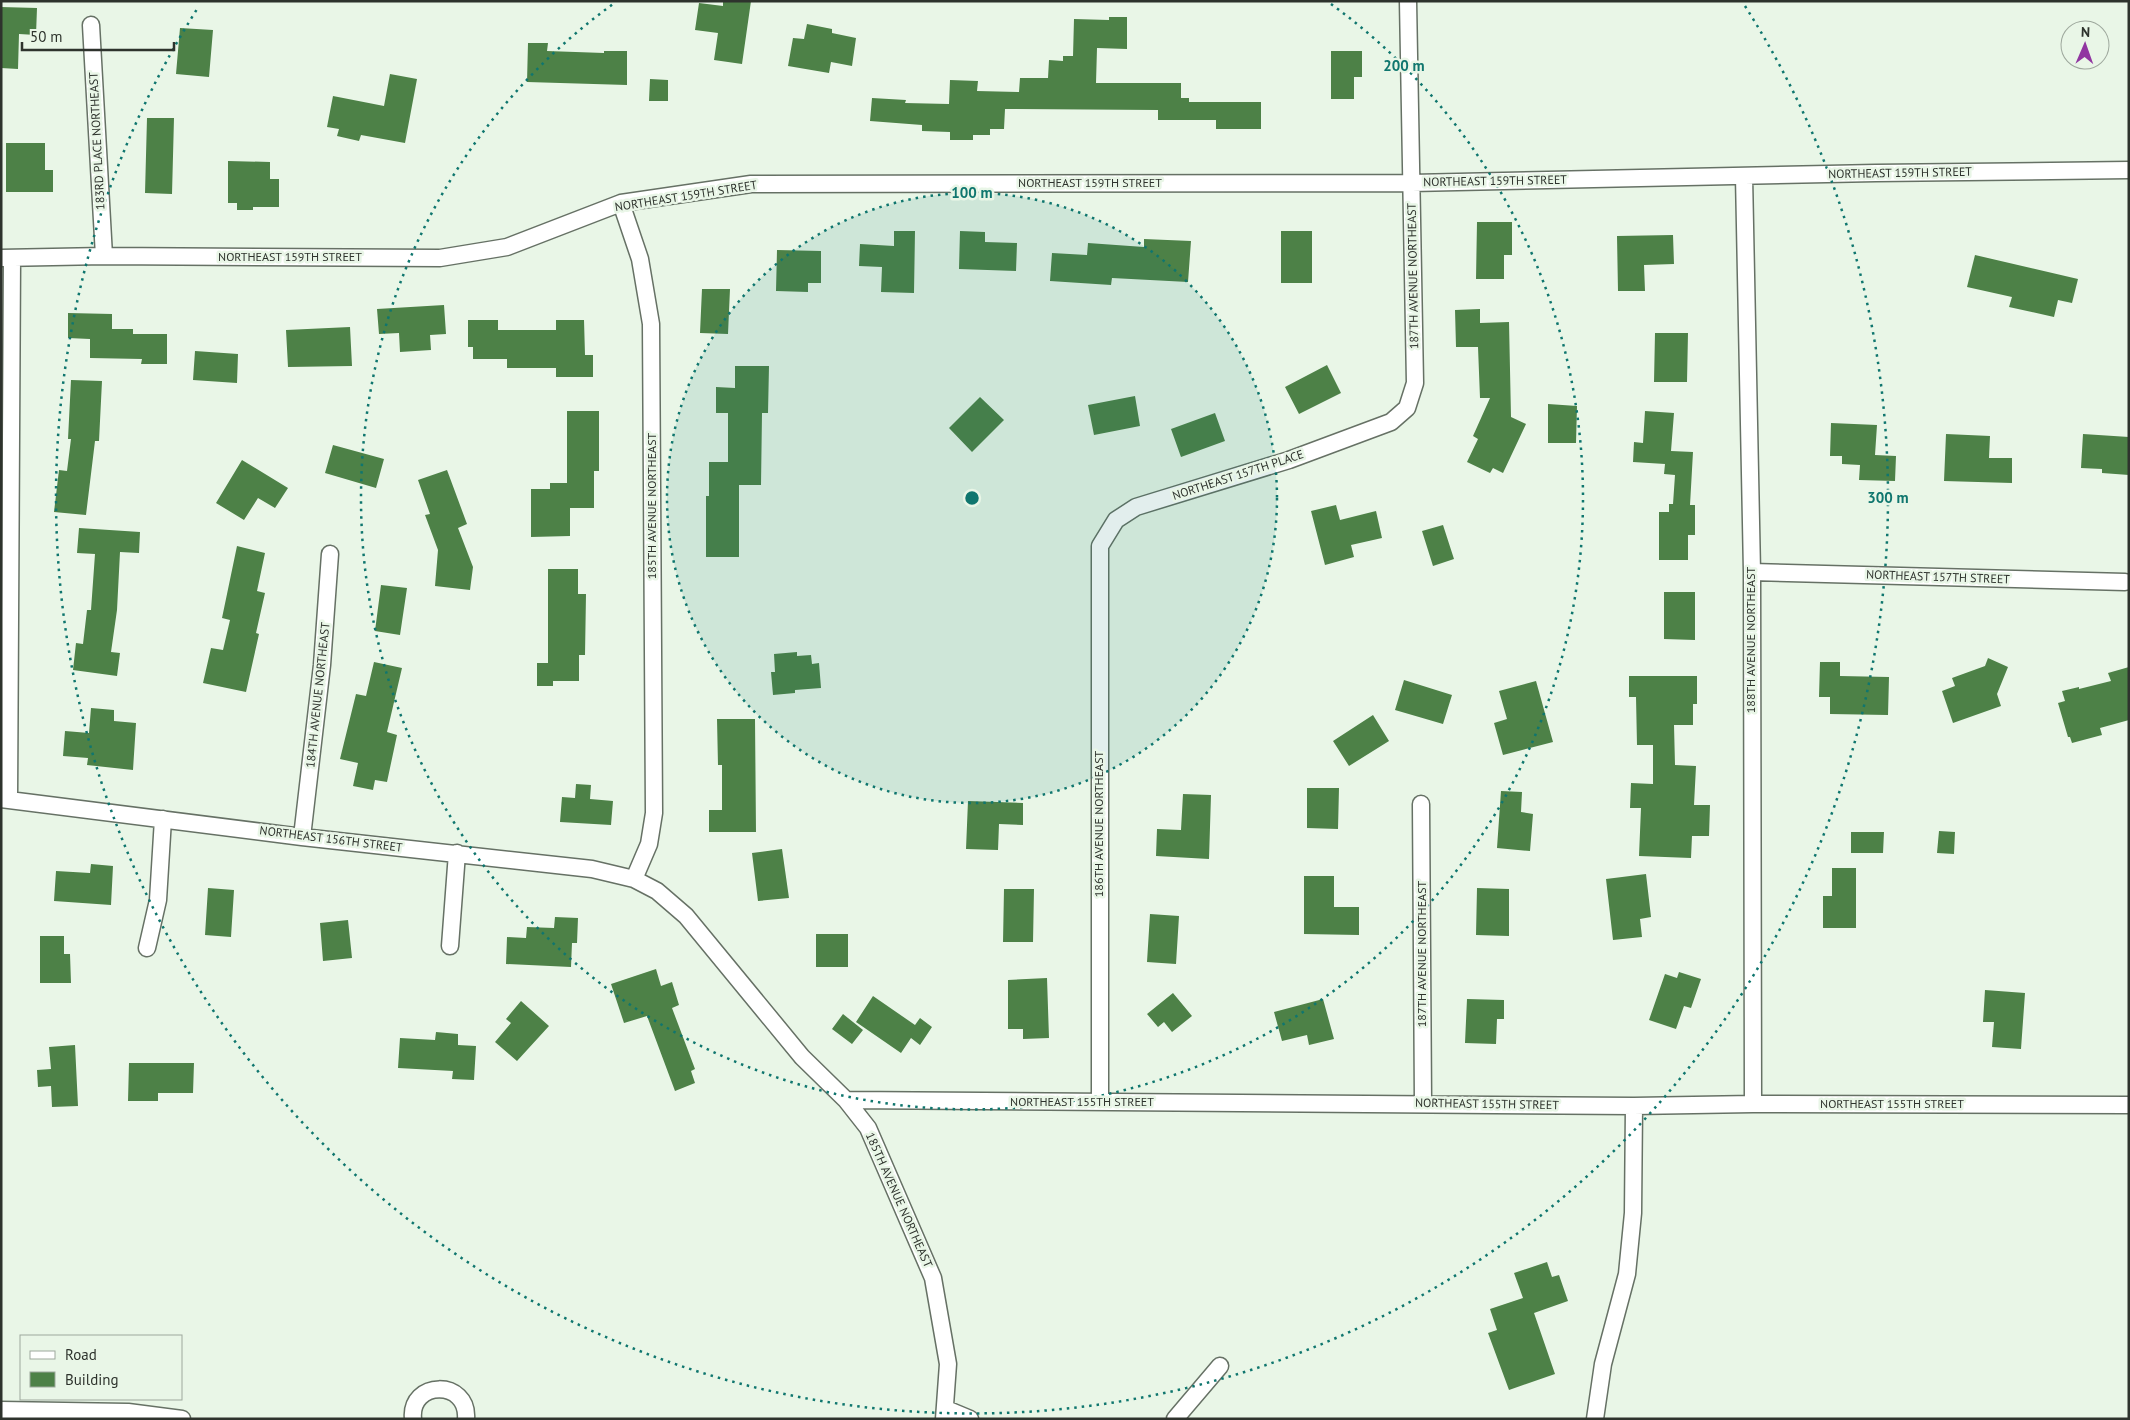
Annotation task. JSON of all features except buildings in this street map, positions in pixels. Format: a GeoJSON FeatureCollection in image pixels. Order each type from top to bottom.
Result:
{"type":"FeatureCollection","features":[{"type":"Feature","properties":{"kind":"street","name":"187TH AVENUE NORTHEAST"},"geometry":{"type":"LineString","coordinates":[[1391,422],[1407,408],[1415,383],[1408,1]]}},
{"type":"Feature","properties":{"kind":"street","name":"183RD PLACE NORTHEAST"},"geometry":{"type":"LineString","coordinates":[[91,25],[104,256]]}},
{"type":"Feature","properties":{"kind":"street","name":"NORTHEAST 159TH STREET"},"geometry":{"type":"LineString","coordinates":[[7,258],[104,256],[440,258],[507,247],[621,203],[750,184],[1412,183],[2129,170]]}},
{"type":"Feature","properties":{"kind":"street","name":"188TH AVENUE NORTHEAST"},"geometry":{"type":"LineString","coordinates":[[1744,176],[1752,572],[1753,1104]]}},
{"type":"Feature","properties":{"kind":"street","name":"185TH AVENUE NORTHEAST"},"geometry":{"type":"LineString","coordinates":[[621,203],[640,259],[651,324],[654,813],[649,844],[634,879]]}},
{"type":"Feature","properties":{"kind":"street"},"geometry":{"type":"LineString","coordinates":[[5,800],[7,258]]}},
{"type":"Feature","properties":{"kind":"street","name":"NORTHEAST 157TH PLACE"},"geometry":{"type":"LineString","coordinates":[[1100,546],[1116,520],[1136,507],[1289,460],[1391,422]]}},
{"type":"Feature","properties":{"kind":"street","name":"186TH AVENUE NORTHEAST"},"geometry":{"type":"LineString","coordinates":[[1100,546],[1100,1102]]}},
{"type":"Feature","properties":{"kind":"street","name":"184TH AVENUE NORTHEAST"},"geometry":{"type":"LineString","coordinates":[[302,837],[322,665],[330,554]]}},
{"type":"Feature","properties":{"kind":"street","name":"NORTHEAST 157TH STREET"},"geometry":{"type":"LineString","coordinates":[[1752,572],[2125,582]]}},
{"type":"Feature","properties":{"kind":"street","name":"NORTHEAST 156TH STREET"},"geometry":{"type":"LineString","coordinates":[[5,800],[302,837],[592,869],[634,879],[657,891]]}},
{"type":"Feature","properties":{"kind":"street","name":"187TH AVENUE NORTHEAST"},"geometry":{"type":"LineString","coordinates":[[1421,804],[1423,1103]]}},
{"type":"Feature","properties":{"kind":"street"},"geometry":{"type":"LineString","coordinates":[[147,948],[158,900],[163,819]]}},
{"type":"Feature","properties":{"kind":"street"},"geometry":{"type":"LineString","coordinates":[[450,946],[457,854]]}},
{"type":"Feature","properties":{"kind":"street","name":"185TH AVENUE NORTHEAST"},"geometry":{"type":"LineString","coordinates":[[657,891],[686,916],[802,1057],[846,1100],[868,1128],[933,1278],[948,1364],[945,1414]]}},
{"type":"Feature","properties":{"kind":"street","name":"NORTHEAST 155TH STREET"},"geometry":{"type":"LineString","coordinates":[[846,1100],[1634,1106],[1753,1104],[2129,1105]]}},
{"type":"Feature","properties":{"kind":"street"},"geometry":{"type":"LineString","coordinates":[[1595,1419],[1603,1364],[1627,1274],[1633,1213],[1634,1106]]}},
{"type":"Feature","properties":{"kind":"street"},"geometry":{"type":"LineString","coordinates":[[1174,1419],[1220,1366]]}},
{"type":"Feature","properties":{"kind":"street"},"geometry":{"type":"LineString","coordinates":[[413,1419],[415,1404],[420,1397],[427,1391],[436,1389],[454,1393],[461,1399],[465,1407],[466,1419]]}},
{"type":"Feature","properties":{"kind":"street"},"geometry":{"type":"LineString","coordinates":[[1,1410],[128,1412],[182,1419]]}},
{"type":"Feature","properties":{"kind":"street"},"geometry":{"type":"LineString","coordinates":[[945,1414],[970,1419]]}}]}
